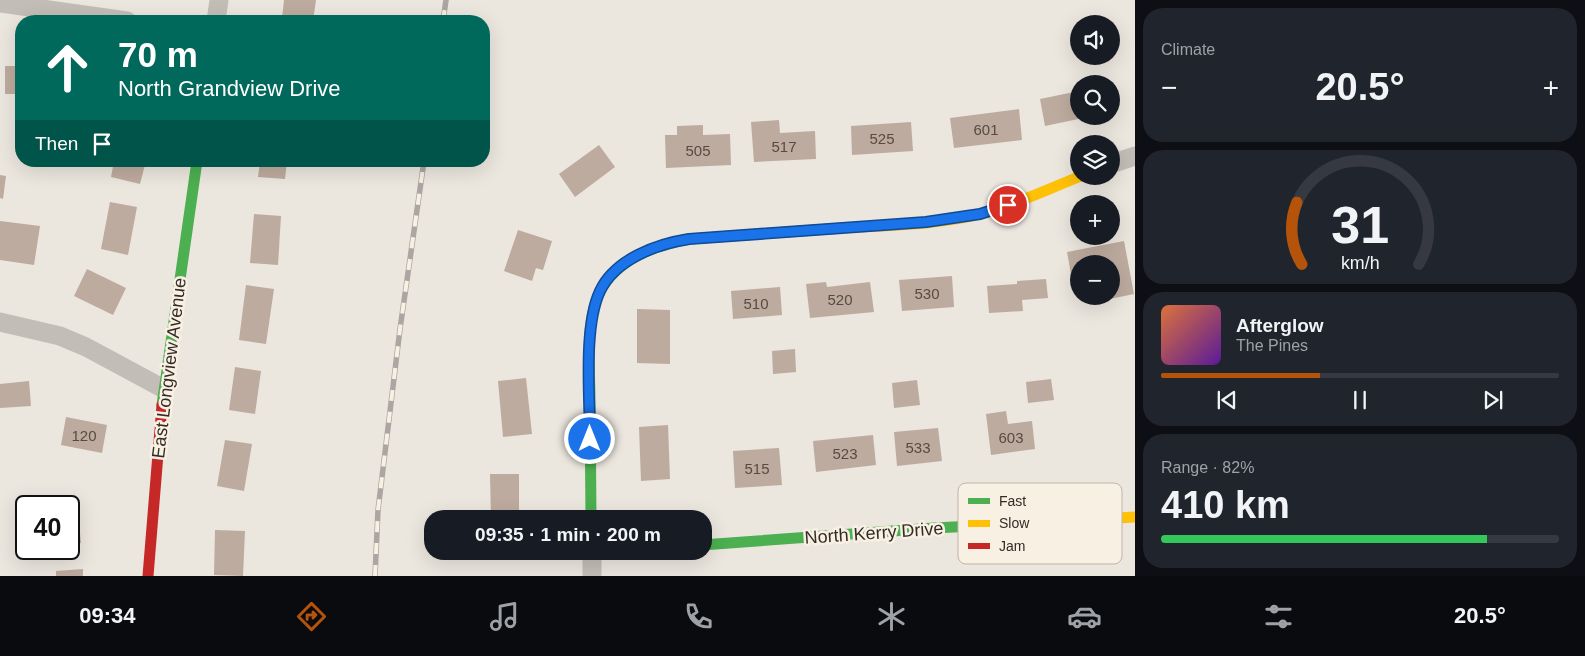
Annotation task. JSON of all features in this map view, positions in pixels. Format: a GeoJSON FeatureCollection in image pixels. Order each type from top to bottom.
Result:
{"type":"FeatureCollection","features":[{"type":"Feature","properties":{"kind":"street"},"geometry":{"type":"LineString","coordinates":[[217,15],[218,0]]}},
{"type":"Feature","properties":{"kind":"street"},"geometry":{"type":"LineString","coordinates":[[0,3],[85,15]]}},
{"type":"Feature","properties":{"kind":"street"},"geometry":{"type":"LineString","coordinates":[[1120,161],[1135,156]]}},
{"type":"Feature","properties":{"kind":"street","name":"East Longview Avenue"},"geometry":{"type":"LineString","coordinates":[[148,576],[164,389],[196,167]]}},
{"type":"Feature","properties":{"kind":"street"},"geometry":{"type":"LineString","coordinates":[[591,510],[590,349],[593,319],[596,301],[601,290],[616,271],[628,262],[659,245],[689,239],[926,222],[980,214],[1028,198],[1070,181]]}},
{"type":"Feature","properties":{"kind":"street"},"geometry":{"type":"LineString","coordinates":[[0,322],[60,336],[164,389]]}},
{"type":"Feature","properties":{"kind":"street","name":"North Kerry Drive"},"geometry":{"type":"LineString","coordinates":[[1122,518],[1135,517]]}},
{"type":"Feature","properties":{"kind":"street","name":"North Kerry Drive"},"geometry":{"type":"LineString","coordinates":[[712,544],[958,527]]}},
{"type":"Feature","properties":{"kind":"street"},"geometry":{"type":"LineString","coordinates":[[592,576],[593,560]]}},
{"type":"Feature","properties":{"kind":"building"},"geometry":{"type":"Polygon","coordinates":[[[284,0],[316,0],[314,15],[282,15],[284,0]]]}},
{"type":"Feature","properties":{"kind":"building"},"geometry":{"type":"Polygon","coordinates":[[[5,66],[15,66],[15,94],[5,94],[5,66]]]}},
{"type":"Feature","properties":{"kind":"building"},"geometry":{"type":"Polygon","coordinates":[[[1070,93],[1070,121],[1045,126],[1040,99],[1070,93]]]}},
{"type":"Feature","properties":{"kind":"building"},"geometry":{"type":"Polygon","coordinates":[[[1019,109],[1022,140],[954,148],[950,118],[1019,109]]]}},
{"type":"Feature","properties":{"kind":"building"},"geometry":{"type":"Polygon","coordinates":[[[779,120],[780,133],[815,131],[816,159],[754,162],[751,122],[779,120]]]}},
{"type":"Feature","properties":{"kind":"building"},"geometry":{"type":"Polygon","coordinates":[[[911,122],[913,151],[852,155],[851,126],[911,122]]]}},
{"type":"Feature","properties":{"kind":"building"},"geometry":{"type":"Polygon","coordinates":[[[703,125],[703,135],[730,134],[731,165],[666,168],[665,135],[677,135],[677,126],[703,125]]]}},
{"type":"Feature","properties":{"kind":"building"},"geometry":{"type":"Polygon","coordinates":[[[599,145],[615,167],[575,197],[559,174],[599,145]]]}},
{"type":"Feature","properties":{"kind":"building"},"geometry":{"type":"Polygon","coordinates":[[[113,167],[144,167],[140,184],[111,177],[113,167]]]}},
{"type":"Feature","properties":{"kind":"building"},"geometry":{"type":"Polygon","coordinates":[[[259,167],[286,167],[285,179],[258,177],[259,167]]]}},
{"type":"Feature","properties":{"kind":"building"},"geometry":{"type":"Polygon","coordinates":[[[0,175],[6,176],[3,199],[0,198],[0,175]]]}},
{"type":"Feature","properties":{"kind":"building"},"geometry":{"type":"Polygon","coordinates":[[[110,202],[137,207],[128,255],[101,249],[110,202]]]}},
{"type":"Feature","properties":{"kind":"building"},"geometry":{"type":"Polygon","coordinates":[[[254,214],[281,216],[278,265],[250,263],[254,214]]]}},
{"type":"Feature","properties":{"kind":"building"},"geometry":{"type":"Polygon","coordinates":[[[0,221],[40,226],[34,265],[0,260],[0,221]]]}},
{"type":"Feature","properties":{"kind":"building"},"geometry":{"type":"Polygon","coordinates":[[[518,230],[552,241],[543,270],[536,268],[532,281],[504,271],[518,230]]]}},
{"type":"Feature","properties":{"kind":"building"},"geometry":{"type":"Polygon","coordinates":[[[1124,241],[1134,294],[1120,297],[1120,255],[1070,255],[1070,269],[1067,252],[1103,245],[1120,245],[1120,242],[1124,241]]]}},
{"type":"Feature","properties":{"kind":"building"},"geometry":{"type":"Polygon","coordinates":[[[87,269],[126,288],[113,315],[74,296],[87,269]]]}},
{"type":"Feature","properties":{"kind":"building"},"geometry":{"type":"Polygon","coordinates":[[[952,276],[954,307],[902,311],[899,280],[952,276]]]}},
{"type":"Feature","properties":{"kind":"building"},"geometry":{"type":"Polygon","coordinates":[[[1046,279],[1048,298],[1022,300],[1023,311],[989,313],[987,286],[1017,284],[1017,281],[1046,279]]]}},
{"type":"Feature","properties":{"kind":"building"},"geometry":{"type":"Polygon","coordinates":[[[826,282],[827,287],[870,282],[874,312],[810,318],[806,284],[826,282]]]}},
{"type":"Feature","properties":{"kind":"building"},"geometry":{"type":"Polygon","coordinates":[[[246,285],[274,289],[266,344],[239,340],[246,285]]]}},
{"type":"Feature","properties":{"kind":"building"},"geometry":{"type":"Polygon","coordinates":[[[780,287],[782,315],[733,319],[731,291],[780,287]]]}},
{"type":"Feature","properties":{"kind":"building"},"geometry":{"type":"Polygon","coordinates":[[[637,309],[670,310],[670,364],[637,363],[637,309]]]}},
{"type":"Feature","properties":{"kind":"building"},"geometry":{"type":"Polygon","coordinates":[[[795,349],[796,372],[773,374],[772,351],[795,349]]]}},
{"type":"Feature","properties":{"kind":"building"},"geometry":{"type":"Polygon","coordinates":[[[235,367],[261,371],[255,414],[229,410],[235,367]]]}},
{"type":"Feature","properties":{"kind":"building"},"geometry":{"type":"Polygon","coordinates":[[[526,378],[532,434],[503,437],[498,381],[526,378]]]}},
{"type":"Feature","properties":{"kind":"building"},"geometry":{"type":"Polygon","coordinates":[[[1051,379],[1054,400],[1028,403],[1026,382],[1051,379]]]}},
{"type":"Feature","properties":{"kind":"building"},"geometry":{"type":"Polygon","coordinates":[[[917,380],[920,405],[894,408],[892,383],[917,380]]]}},
{"type":"Feature","properties":{"kind":"building"},"geometry":{"type":"Polygon","coordinates":[[[29,381],[31,406],[0,408],[0,384],[29,381]]]}},
{"type":"Feature","properties":{"kind":"building"},"geometry":{"type":"Polygon","coordinates":[[[1006,411],[1008,424],[1032,421],[1035,449],[991,455],[986,414],[1006,411]]]}},
{"type":"Feature","properties":{"kind":"building"},"geometry":{"type":"Polygon","coordinates":[[[66,417],[107,425],[102,453],[61,445],[66,417]]]}},
{"type":"Feature","properties":{"kind":"building"},"geometry":{"type":"Polygon","coordinates":[[[668,425],[670,479],[641,481],[639,427],[668,425]]]}},
{"type":"Feature","properties":{"kind":"building"},"geometry":{"type":"Polygon","coordinates":[[[938,428],[942,461],[897,466],[894,432],[938,428]]]}},
{"type":"Feature","properties":{"kind":"building"},"geometry":{"type":"Polygon","coordinates":[[[873,435],[876,465],[816,472],[813,441],[873,435]]]}},
{"type":"Feature","properties":{"kind":"building"},"geometry":{"type":"Polygon","coordinates":[[[225,440],[252,444],[244,491],[217,486],[225,440]]]}},
{"type":"Feature","properties":{"kind":"building"},"geometry":{"type":"Polygon","coordinates":[[[779,448],[782,485],[735,488],[733,451],[779,448]]]}},
{"type":"Feature","properties":{"kind":"building"},"geometry":{"type":"Polygon","coordinates":[[[490,474],[519,474],[519,510],[491,510],[490,474]]]}},
{"type":"Feature","properties":{"kind":"building"},"geometry":{"type":"Polygon","coordinates":[[[215,530],[245,531],[243,576],[214,575],[215,530]]]}},
{"type":"Feature","properties":{"kind":"building"},"geometry":{"type":"Polygon","coordinates":[[[83,569],[83,576],[56,576],[56,571],[83,569]]]}},
{"type":"Feature","properties":{"kind":"railway"},"geometry":{"type":"LineString","coordinates":[[444,15],[446,0]]}},
{"type":"Feature","properties":{"kind":"railway"},"geometry":{"type":"LineString","coordinates":[[375,576],[378,510],[400,329],[423,167]]}},
{"type":"Feature","properties":{"kind":"traffic: fast"},"geometry":{"type":"LineString","coordinates":[[162,405],[196,167]]}},
{"type":"Feature","properties":{"kind":"traffic: fast"},"geometry":{"type":"LineString","coordinates":[[591,510],[590,328],[596,300],[610,278],[640,254],[664,245],[689,239],[843,228]]}},
{"type":"Feature","properties":{"kind":"traffic: fast"},"geometry":{"type":"LineString","coordinates":[[712,544],[958,527]]}},
{"type":"Feature","properties":{"kind":"traffic: slow"},"geometry":{"type":"LineString","coordinates":[[843,228],[964,218],[994,210],[1070,180]]}},
{"type":"Feature","properties":{"kind":"traffic: slow"},"geometry":{"type":"LineString","coordinates":[[1122,518],[1135,517]]}},
{"type":"Feature","properties":{"kind":"traffic: jam"},"geometry":{"type":"LineString","coordinates":[[148,576],[162,405]]}},
{"type":"Feature","properties":{"kind":"route"},"geometry":{"type":"LineString","coordinates":[[590,439],[590,349],[596,301],[607,280],[616,271],[649,249],[669,242],[712,236],[926,222],[980,214],[1008,205]]}}]}
